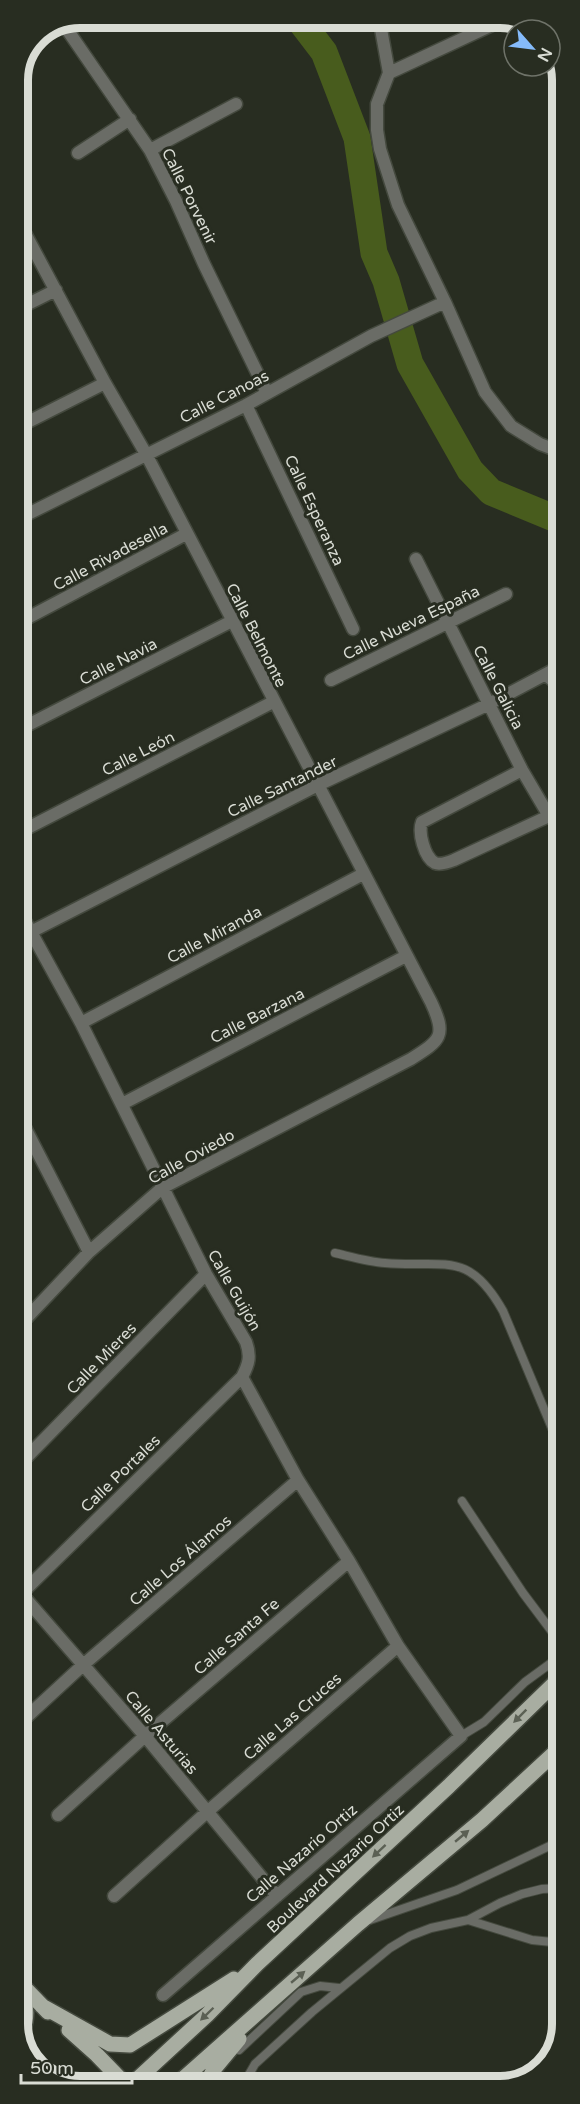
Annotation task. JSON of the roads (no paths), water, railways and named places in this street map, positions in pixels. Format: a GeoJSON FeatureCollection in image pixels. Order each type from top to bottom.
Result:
{"type":"FeatureCollection","features":[{"type":"Feature","properties":{"kind":"main road","name":"Boulevard Nazario Ortiz"},"geometry":{"type":"LineString","coordinates":[[142,2075],[552,1686]]}},
{"type":"Feature","properties":{"kind":"main road"},"geometry":{"type":"LineString","coordinates":[[187,2075],[358,1924],[482,1820],[552,1755]]}},
{"type":"Feature","properties":{"kind":"main road"},"geometry":{"type":"LineString","coordinates":[[42,2006],[110,2044],[130,2045],[257,1964]]}},
{"type":"Feature","properties":{"kind":"main road"},"geometry":{"type":"LineString","coordinates":[[28,1991],[116,2075]]}},
{"type":"Feature","properties":{"kind":"main road"},"geometry":{"type":"LineString","coordinates":[[211,2075],[274,1998]]}},
{"type":"Feature","properties":{"kind":"street"},"geometry":{"type":"LineString","coordinates":[[381,29],[389,73],[377,104],[377,130],[380,149],[398,205],[485,392],[511,426],[552,449]]}},
{"type":"Feature","properties":{"kind":"street"},"geometry":{"type":"LineString","coordinates":[[389,73],[483,29]]}},
{"type":"Feature","properties":{"kind":"street","name":"Calle Porvenir"},"geometry":{"type":"LineString","coordinates":[[68,31],[150,150],[267,393]]}},
{"type":"Feature","properties":{"kind":"street"},"geometry":{"type":"LineString","coordinates":[[150,150],[236,104]]}},
{"type":"Feature","properties":{"kind":"street"},"geometry":{"type":"LineString","coordinates":[[78,153],[130,119]]}},
{"type":"Feature","properties":{"kind":"street","name":"Calle Belmonte"},"geometry":{"type":"LineString","coordinates":[[28,238],[105,383],[146,454],[431,1002],[440,1030],[433,1045],[411,1059]]}},
{"type":"Feature","properties":{"kind":"street"},"geometry":{"type":"LineString","coordinates":[[28,304],[56,290]]}},
{"type":"Feature","properties":{"kind":"street","name":"Calle Canoas"},"geometry":{"type":"LineString","coordinates":[[28,514],[246,405],[371,336],[445,302]]}},
{"type":"Feature","properties":{"kind":"street"},"geometry":{"type":"LineString","coordinates":[[28,422],[105,383]]}},
{"type":"Feature","properties":{"kind":"street","name":"Calle Esperanza"},"geometry":{"type":"LineString","coordinates":[[246,405],[353,629]]}},
{"type":"Feature","properties":{"kind":"street","name":"Calle Rivadesella"},"geometry":{"type":"LineString","coordinates":[[28,618],[186,534]]}},
{"type":"Feature","properties":{"kind":"street","name":"Calle Galicia"},"geometry":{"type":"LineString","coordinates":[[416,559],[522,770],[549,816]]}},
{"type":"Feature","properties":{"kind":"street","name":"Calle Nueva España"},"geometry":{"type":"LineString","coordinates":[[331,680],[506,594]]}},
{"type":"Feature","properties":{"kind":"street","name":"Calle Navia"},"geometry":{"type":"LineString","coordinates":[[28,725],[232,621]]}},
{"type":"Feature","properties":{"kind":"street","name":"Calle Santander"},"geometry":{"type":"LineString","coordinates":[[28,933],[318,786],[552,671]]}},
{"type":"Feature","properties":{"kind":"street"},"geometry":{"type":"LineString","coordinates":[[546,675],[552,680]]}},
{"type":"Feature","properties":{"kind":"street","name":"Calle León"},"geometry":{"type":"LineString","coordinates":[[28,828],[273,702]]}},
{"type":"Feature","properties":{"kind":"street"},"geometry":{"type":"LineString","coordinates":[[522,770],[422,822],[421,838],[432,861],[447,862],[549,816],[552,818]]}},
{"type":"Feature","properties":{"kind":"street","name":"Calle Miranda"},"geometry":{"type":"LineString","coordinates":[[81,1023],[363,873]]}},
{"type":"Feature","properties":{"kind":"street","name":"Calle Guijón"},"geometry":{"type":"LineString","coordinates":[[28,941],[81,1023],[206,1274],[237,1324],[250,1353],[249,1365],[242,1377]]}},
{"type":"Feature","properties":{"kind":"street","name":"Calle Barzana"},"geometry":{"type":"LineString","coordinates":[[122,1104],[406,956]]}},
{"type":"Feature","properties":{"kind":"street","name":"Calle Oviedo"},"geometry":{"type":"LineString","coordinates":[[28,1316],[89,1252],[162,1188],[411,1059]]}},
{"type":"Feature","properties":{"kind":"street"},"geometry":{"type":"LineString","coordinates":[[28,1133],[89,1252]]}},
{"type":"Feature","properties":{"kind":"street","name":"Calle Mieres"},"geometry":{"type":"LineString","coordinates":[[28,1456],[206,1274]]}},
{"type":"Feature","properties":{"kind":"street"},"geometry":{"type":"LineString","coordinates":[[242,1377],[298,1480],[349,1561],[398,1646],[461,1736]]}},
{"type":"Feature","properties":{"kind":"street","name":"Calle Portales"},"geometry":{"type":"LineString","coordinates":[[28,1585],[242,1377]]}},
{"type":"Feature","properties":{"kind":"street","name":"Calle Los Álamos"},"geometry":{"type":"LineString","coordinates":[[28,1716],[83,1665],[298,1480]]}},
{"type":"Feature","properties":{"kind":"street","name":"Calle Santa Fe"},"geometry":{"type":"LineString","coordinates":[[58,1815],[145,1736],[349,1561]]}},
{"type":"Feature","properties":{"kind":"street","name":"Calle Asturias"},"geometry":{"type":"LineString","coordinates":[[28,1602],[145,1736],[277,1896]]}},
{"type":"Feature","properties":{"kind":"street","name":"Calle Las Cruces"},"geometry":{"type":"LineString","coordinates":[[114,1896],[398,1646]]}},
{"type":"Feature","properties":{"kind":"street","name":"Calle Nazario Ortiz"},"geometry":{"type":"LineString","coordinates":[[163,1995],[461,1736]]}},
{"type":"Feature","properties":{"kind":"lane"},"geometry":{"type":"LineString","coordinates":[[336,1253],[382,1263],[460,1266],[477,1275],[491,1291],[503,1311],[552,1428]]}},
{"type":"Feature","properties":{"kind":"lane"},"geometry":{"type":"LineString","coordinates":[[462,1502],[552,1632]]}},
{"type":"Feature","properties":{"kind":"lane"},"geometry":{"type":"LineString","coordinates":[[461,1736],[484,1722],[525,1682],[552,1662]]}},
{"type":"Feature","properties":{"kind":"lane"},"geometry":{"type":"LineString","coordinates":[[358,1924],[457,1890],[552,1845]]}},
{"type":"Feature","properties":{"kind":"lane"},"geometry":{"type":"LineString","coordinates":[[248,2075],[255,2064],[339,1988],[390,1948],[410,1936],[432,1928],[468,1920],[522,1894],[552,1888]]}},
{"type":"Feature","properties":{"kind":"lane"},"geometry":{"type":"LineString","coordinates":[[468,1920],[532,1940],[552,1943]]}},
{"type":"Feature","properties":{"kind":"lane"},"geometry":{"type":"LineString","coordinates":[[239,2050],[301,1992],[320,1986],[339,1988]]}},
{"type":"Feature","properties":{"kind":"waterway"},"geometry":{"type":"LineString","coordinates":[[306,29],[324,52],[357,138],[374,253],[386,281],[410,364],[470,470],[491,492],[552,517]]}}]}
